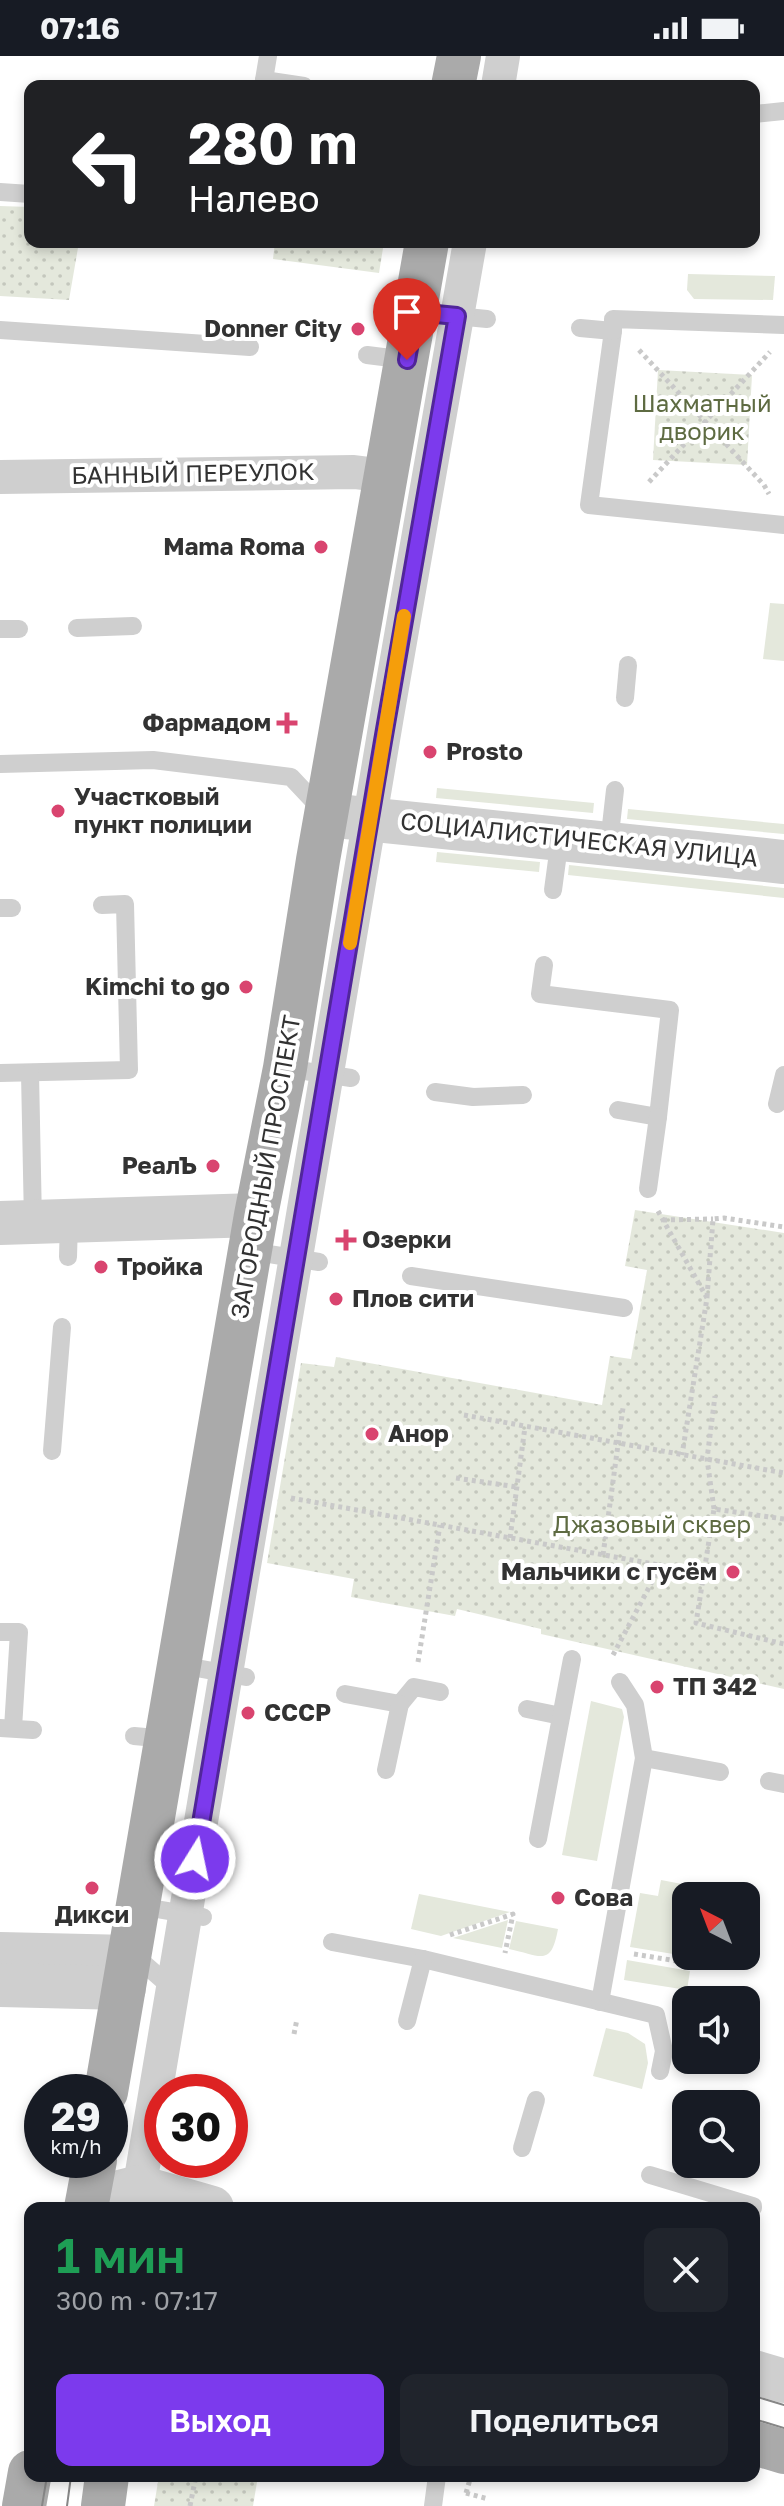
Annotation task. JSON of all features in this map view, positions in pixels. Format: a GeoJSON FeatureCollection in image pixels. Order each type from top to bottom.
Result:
{"type":"FeatureCollection","features":[{"type":"Feature","properties":{"kind":"main road"},"geometry":{"type":"LineString","coordinates":[[454,80],[459,56]]}},
{"type":"Feature","properties":{"kind":"main road","name":"ЗАГОРОДНЫЙ ПРОСПЕКТ"},"geometry":{"type":"LineString","coordinates":[[112,2074],[142,1981],[139,1906],[151,1738],[180,1665],[386,476],[387,357],[453,316],[429,248]]}},
{"type":"Feature","properties":{"kind":"main road"},"geometry":{"type":"LineString","coordinates":[[760,2445],[784,2452]]}},
{"type":"Feature","properties":{"kind":"main road"},"geometry":{"type":"LineString","coordinates":[[24,2506],[28,2482]]}},
{"type":"Feature","properties":{"kind":"main road"},"geometry":{"type":"LineString","coordinates":[[103,2506],[106,2482]]}},
{"type":"Feature","properties":{"kind":"street"},"geometry":{"type":"LineString","coordinates":[[499,80],[503,56]]}},
{"type":"Feature","properties":{"kind":"street","name":"ЗАГОРОДНЫЙ ПРОСПЕКТ"},"geometry":{"type":"LineString","coordinates":[[138,2197],[142,1981],[194,1915],[339,1076],[370,819],[453,316],[469,248]]}},
{"type":"Feature","properties":{"kind":"street","name":"БАННЫЙ ПЕРЕУЛОК"},"geometry":{"type":"LineString","coordinates":[[0,477],[354,472],[386,476]]}},
{"type":"Feature","properties":{"kind":"street","name":"СОЦИАЛИСТИЧЕСКАЯ УЛИЦА"},"geometry":{"type":"LineString","coordinates":[[327,815],[784,862]]}},
{"type":"Feature","properties":{"kind":"street"},"geometry":{"type":"LineString","coordinates":[[42,1231],[253,1233]]}},
{"type":"Feature","properties":{"kind":"street"},"geometry":{"type":"LineString","coordinates":[[0,1949],[142,1981]]}},
{"type":"Feature","properties":{"kind":"street"},"geometry":{"type":"LineString","coordinates":[[0,1985],[142,1981]]}},
{"type":"Feature","properties":{"kind":"street"},"geometry":{"type":"LineString","coordinates":[[91,2194],[172,2202]]}},
{"type":"Feature","properties":{"kind":"street"},"geometry":{"type":"LineString","coordinates":[[760,2374],[784,2381]]}},
{"type":"Feature","properties":{"kind":"lane"},"geometry":{"type":"LineString","coordinates":[[264,80],[268,56]]}},
{"type":"Feature","properties":{"kind":"lane"},"geometry":{"type":"LineString","coordinates":[[760,113],[784,111]]}},
{"type":"Feature","properties":{"kind":"lane"},"geometry":{"type":"LineString","coordinates":[[0,192],[24,194]]}},
{"type":"Feature","properties":{"kind":"lane"},"geometry":{"type":"LineString","coordinates":[[784,325],[613,319],[589,505],[784,525]]}},
{"type":"Feature","properties":{"kind":"lane"},"geometry":{"type":"LineString","coordinates":[[580,328],[613,331]]}},
{"type":"Feature","properties":{"kind":"lane"},"geometry":{"type":"LineString","coordinates":[[0,330],[250,347]]}},
{"type":"Feature","properties":{"kind":"lane"},"geometry":{"type":"LineString","coordinates":[[77,628],[133,626]]}},
{"type":"Feature","properties":{"kind":"lane"},"geometry":{"type":"LineString","coordinates":[[0,629],[19,629]]}},
{"type":"Feature","properties":{"kind":"lane"},"geometry":{"type":"LineString","coordinates":[[625,698],[628,665]]}},
{"type":"Feature","properties":{"kind":"lane"},"geometry":{"type":"LineString","coordinates":[[0,764],[153,760],[291,777],[327,815]]}},
{"type":"Feature","properties":{"kind":"lane"},"geometry":{"type":"LineString","coordinates":[[609,843],[615,790]]}},
{"type":"Feature","properties":{"kind":"lane"},"geometry":{"type":"LineString","coordinates":[[553,890],[560,838]]}},
{"type":"Feature","properties":{"kind":"lane"},"geometry":{"type":"LineString","coordinates":[[0,1073],[129,1070],[125,904],[102,905]]}},
{"type":"Feature","properties":{"kind":"lane"},"geometry":{"type":"LineString","coordinates":[[544,965],[540,994],[670,1010],[648,1189]]}},
{"type":"Feature","properties":{"kind":"lane"},"geometry":{"type":"LineString","coordinates":[[285,1068],[339,1076]]}},
{"type":"Feature","properties":{"kind":"lane"},"geometry":{"type":"LineString","coordinates":[[30,1073],[42,1231]]}},
{"type":"Feature","properties":{"kind":"lane"},"geometry":{"type":"LineString","coordinates":[[777,1104],[784,1075]]}},
{"type":"Feature","properties":{"kind":"lane"},"geometry":{"type":"LineString","coordinates":[[435,1092],[473,1097],[523,1095]]}},
{"type":"Feature","properties":{"kind":"lane"},"geometry":{"type":"LineString","coordinates":[[618,1110],[658,1117]]}},
{"type":"Feature","properties":{"kind":"lane"},"geometry":{"type":"LineString","coordinates":[[253,1233],[308,1260]]}},
{"type":"Feature","properties":{"kind":"lane"},"geometry":{"type":"LineString","coordinates":[[411,1276],[624,1308]]}},
{"type":"Feature","properties":{"kind":"lane"},"geometry":{"type":"LineString","coordinates":[[52,1451],[62,1327]]}},
{"type":"Feature","properties":{"kind":"lane"},"geometry":{"type":"LineString","coordinates":[[0,1632],[19,1632],[7,1728],[33,1730]]}},
{"type":"Feature","properties":{"kind":"lane"},"geometry":{"type":"LineString","coordinates":[[538,1839],[572,1659]]}},
{"type":"Feature","properties":{"kind":"lane"},"geometry":{"type":"LineString","coordinates":[[180,1665],[236,1676]]}},
{"type":"Feature","properties":{"kind":"lane"},"geometry":{"type":"LineString","coordinates":[[600,2002],[644,1758],[635,1705],[620,1682]]}},
{"type":"Feature","properties":{"kind":"lane"},"geometry":{"type":"LineString","coordinates":[[386,1770],[400,1704],[414,1687],[440,1692]]}},
{"type":"Feature","properties":{"kind":"lane"},"geometry":{"type":"LineString","coordinates":[[345,1694],[400,1704]]}},
{"type":"Feature","properties":{"kind":"lane"},"geometry":{"type":"LineString","coordinates":[[527,1709],[561,1716]]}},
{"type":"Feature","properties":{"kind":"lane"},"geometry":{"type":"LineString","coordinates":[[644,1758],[720,1772]]}},
{"type":"Feature","properties":{"kind":"lane"},"geometry":{"type":"LineString","coordinates":[[139,1906],[194,1915]]}},
{"type":"Feature","properties":{"kind":"lane"},"geometry":{"type":"LineString","coordinates":[[332,1942],[423,1959],[656,2015],[664,2051],[660,2071]]}},
{"type":"Feature","properties":{"kind":"lane"},"geometry":{"type":"LineString","coordinates":[[407,2021],[423,1959]]}},
{"type":"Feature","properties":{"kind":"lane"},"geometry":{"type":"LineString","coordinates":[[522,2148],[536,2100]]}},
{"type":"Feature","properties":{"kind":"lane"},"geometry":{"type":"LineString","coordinates":[[650,2175],[740,2202]]}},
{"type":"Feature","properties":{"kind":"lane"},"geometry":{"type":"LineString","coordinates":[[433,2506],[436,2482]]}},
{"type":"Feature","properties":{"kind":"path"},"geometry":{"type":"LineString","coordinates":[[613,331],[644,354],[764,485],[771,498]]}},
{"type":"Feature","properties":{"kind":"path"},"geometry":{"type":"LineString","coordinates":[[623,510],[774,347]]}},
{"type":"Feature","properties":{"kind":"path"},"geometry":{"type":"LineString","coordinates":[[660,1213],[707,1298]]}},
{"type":"Feature","properties":{"kind":"path"},"geometry":{"type":"LineString","coordinates":[[663,1220],[724,1218],[784,1227]]}},
{"type":"Feature","properties":{"kind":"path"},"geometry":{"type":"LineString","coordinates":[[682,1455],[707,1298],[713,1219]]}},
{"type":"Feature","properties":{"kind":"path"},"geometry":{"type":"LineString","coordinates":[[715,1396],[707,1459],[714,1509],[696,1623],[784,1644]]}},
{"type":"Feature","properties":{"kind":"path"},"geometry":{"type":"LineString","coordinates":[[603,1555],[623,1408]]}},
{"type":"Feature","properties":{"kind":"path"},"geometry":{"type":"LineString","coordinates":[[464,1415],[784,1473]]}},
{"type":"Feature","properties":{"kind":"path"},"geometry":{"type":"LineString","coordinates":[[510,1538],[525,1427]]}},
{"type":"Feature","properties":{"kind":"path"},"geometry":{"type":"LineString","coordinates":[[456,1478],[517,1487]]}},
{"type":"Feature","properties":{"kind":"path"},"geometry":{"type":"LineString","coordinates":[[289,1497],[703,1573]]}},
{"type":"Feature","properties":{"kind":"path"},"geometry":{"type":"LineString","coordinates":[[714,1509],[784,1519]]}},
{"type":"Feature","properties":{"kind":"path"},"geometry":{"type":"LineString","coordinates":[[414,1687],[440,1525]]}},
{"type":"Feature","properties":{"kind":"path"},"geometry":{"type":"LineString","coordinates":[[614,1650],[661,1565]]}},
{"type":"Feature","properties":{"kind":"path"},"geometry":{"type":"LineString","coordinates":[[423,1959],[448,1936],[513,1914],[500,1978]]}},
{"type":"Feature","properties":{"kind":"path"},"geometry":{"type":"LineString","coordinates":[[610,1950],[672,1960]]}},
{"type":"Feature","properties":{"kind":"path"},"geometry":{"type":"LineString","coordinates":[[294,2034],[297,2019]]}},
{"type":"Feature","properties":{"kind":"path"},"geometry":{"type":"LineString","coordinates":[[190,2506],[195,2482]]}},
{"type":"Feature","properties":{"kind":"path"},"geometry":{"type":"LineString","coordinates":[[466,2493],[488,2499]]}},
{"type":"Feature","properties":{"kind":"green space"},"geometry":{"type":"Polygon","coordinates":[[[0,206],[24,207],[24,248],[78,248],[69,300],[0,296],[0,206]]]}},
{"type":"Feature","properties":{"kind":"green space"},"geometry":{"type":"Polygon","coordinates":[[[274,248],[383,248],[379,273],[273,259],[274,248]]]}},
{"type":"Feature","properties":{"kind":"green space"},"geometry":{"type":"Polygon","coordinates":[[[688,274],[775,276],[773,300],[694,299],[687,290],[688,274]]]}},
{"type":"Feature","properties":{"kind":"green space","name":"Шахматный дворик"},"geometry":{"type":"Polygon","coordinates":[[[658,370],[752,375],[747,465],[653,460],[658,370]]]}},
{"type":"Feature","properties":{"kind":"green space"},"geometry":{"type":"Polygon","coordinates":[[[770,603],[784,604],[784,661],[763,659],[770,603]]]}},
{"type":"Feature","properties":{"kind":"green space"},"geometry":{"type":"Polygon","coordinates":[[[437,788],[594,803],[593,813],[436,798],[437,788]]]}},
{"type":"Feature","properties":{"kind":"green space"},"geometry":{"type":"Polygon","coordinates":[[[628,809],[784,824],[784,834],[627,819],[628,809]]]}},
{"type":"Feature","properties":{"kind":"green space"},"geometry":{"type":"Polygon","coordinates":[[[437,852],[540,862],[539,872],[436,862],[437,852]]]}},
{"type":"Feature","properties":{"kind":"green space"},"geometry":{"type":"Polygon","coordinates":[[[569,865],[784,888],[784,898],[568,875],[569,865]]]}},
{"type":"Feature","properties":{"kind":"green space","name":"Джазовый сквер"},"geometry":{"type":"Polygon","coordinates":[[[635,1210],[784,1233],[784,1689],[541,1634],[541,1629],[457,1609],[455,1616],[351,1597],[354,1579],[267,1563],[301,1363],[334,1367],[336,1357],[602,1405],[610,1356],[631,1359],[647,1270],[625,1266],[635,1210]]]}},
{"type":"Feature","properties":{"kind":"green space"},"geometry":{"type":"Polygon","coordinates":[[[591,1701],[622,1709],[624,1717],[597,1861],[562,1855],[591,1701]]]}},
{"type":"Feature","properties":{"kind":"green space"},"geometry":{"type":"Polygon","coordinates":[[[661,1880],[672,1882],[672,1954],[630,1947],[640,1893],[658,1896],[661,1880]]]}},
{"type":"Feature","properties":{"kind":"green space"},"geometry":{"type":"Polygon","coordinates":[[[419,1894],[510,1912],[441,1936],[411,1929],[419,1894]]]}},
{"type":"Feature","properties":{"kind":"green space"},"geometry":{"type":"Polygon","coordinates":[[[508,1920],[502,1948],[453,1938],[508,1920]]]}},
{"type":"Feature","properties":{"kind":"green space"},"geometry":{"type":"Polygon","coordinates":[[[516,1921],[558,1929],[548,1954],[537,1956],[509,1949],[516,1921]]]}},
{"type":"Feature","properties":{"kind":"green space"},"geometry":{"type":"Polygon","coordinates":[[[627,1960],[690,1971],[688,1986],[672,1988],[624,1980],[627,1960]]]}},
{"type":"Feature","properties":{"kind":"green space"},"geometry":{"type":"Polygon","coordinates":[[[606,2028],[628,2033],[645,2044],[648,2063],[642,2089],[593,2076],[606,2028]]]}},
{"type":"Feature","properties":{"kind":"green space"},"geometry":{"type":"Polygon","coordinates":[[[158,2482],[257,2482],[253,2506],[154,2506],[158,2482]]]}},
{"type":"Feature","properties":{"kind":"tram line"},"geometry":{"type":"LineString","coordinates":[[760,2398],[784,2405]]}},
{"type":"Feature","properties":{"kind":"tram line"},"geometry":{"type":"LineString","coordinates":[[760,2421],[784,2428]]}},
{"type":"Feature","properties":{"kind":"tram line"},"geometry":{"type":"LineString","coordinates":[[42,2506],[46,2482]]}},
{"type":"Feature","properties":{"kind":"tram line"},"geometry":{"type":"LineString","coordinates":[[67,2506],[70,2482]]}},
{"type":"Feature","properties":{"kind":"slow traffic"},"geometry":{"type":"LineString","coordinates":[[350,943],[404,616]]}},
{"type":"Feature","properties":{"kind":"place","name":"Donner City"},"geometry":{"type":"Point","coordinates":[358,329]}},
{"type":"Feature","properties":{"kind":"place","name":"Mama Roma"},"geometry":{"type":"Point","coordinates":[321,547]}},
{"type":"Feature","properties":{"kind":"place","name":"Фармадом"},"geometry":{"type":"Point","coordinates":[287,723]}},
{"type":"Feature","properties":{"kind":"place","name":"Prosto"},"geometry":{"type":"Point","coordinates":[430,752]}},
{"type":"Feature","properties":{"kind":"place","name":"Участковый пункт полиции"},"geometry":{"type":"Point","coordinates":[58,811]}},
{"type":"Feature","properties":{"kind":"place","name":"Kimchi to go"},"geometry":{"type":"Point","coordinates":[246,987]}},
{"type":"Feature","properties":{"kind":"place","name":"РеалЪ"},"geometry":{"type":"Point","coordinates":[213,1166]}},
{"type":"Feature","properties":{"kind":"place","name":"Озерки"},"geometry":{"type":"Point","coordinates":[346,1240]}},
{"type":"Feature","properties":{"kind":"place","name":"Тройка"},"geometry":{"type":"Point","coordinates":[101,1267]}},
{"type":"Feature","properties":{"kind":"place","name":"Плов сити"},"geometry":{"type":"Point","coordinates":[336,1299]}},
{"type":"Feature","properties":{"kind":"place","name":"Анор"},"geometry":{"type":"Point","coordinates":[372,1434]}},
{"type":"Feature","properties":{"kind":"place","name":"Мальчики с гусём"},"geometry":{"type":"Point","coordinates":[733,1572]}},
{"type":"Feature","properties":{"kind":"place","name":"ТП 342"},"geometry":{"type":"Point","coordinates":[657,1687]}},
{"type":"Feature","properties":{"kind":"place","name":"СССР"},"geometry":{"type":"Point","coordinates":[248,1713]}},
{"type":"Feature","properties":{"kind":"place","name":"Дикси"},"geometry":{"type":"Point","coordinates":[92,1888]}},
{"type":"Feature","properties":{"kind":"place","name":"Сова"},"geometry":{"type":"Point","coordinates":[558,1898]}},
{"type":"Feature","properties":{"kind":"route"},"geometry":{"type":"LineString","coordinates":[[195,1859],[457,316],[415,312],[407,360]]}}]}
